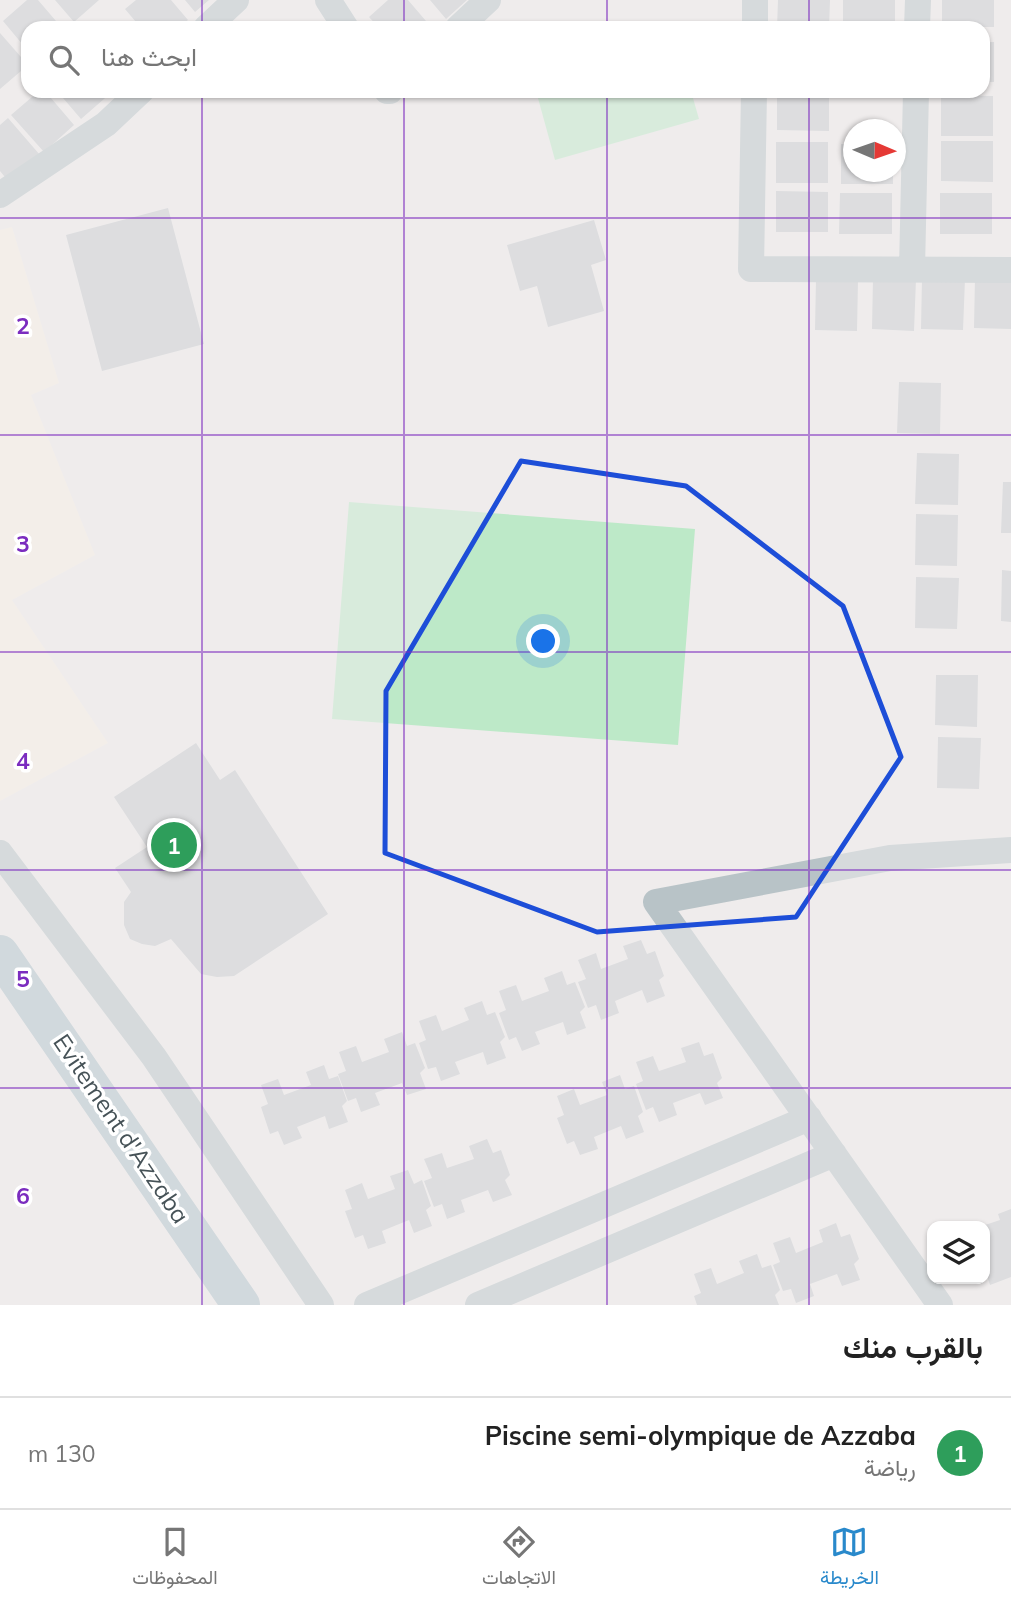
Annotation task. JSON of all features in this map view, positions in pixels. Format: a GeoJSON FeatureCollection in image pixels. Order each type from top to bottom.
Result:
{"type":"FeatureCollection","features":[{"type":"Feature","properties":{"kind":"main road","name":"Evitement d'Azzaba"},"geometry":{"type":"LineString","coordinates":[[0,954],[241,1305]]}},
{"type":"Feature","properties":{"kind":"street"},"geometry":{"type":"LineString","coordinates":[[214,21],[236,0]]}},
{"type":"Feature","properties":{"kind":"street"},"geometry":{"type":"LineString","coordinates":[[328,0],[342,21]]}},
{"type":"Feature","properties":{"kind":"street"},"geometry":{"type":"LineString","coordinates":[[466,21],[488,0]]}},
{"type":"Feature","properties":{"kind":"street"},"geometry":{"type":"LineString","coordinates":[[755,0],[755,21]]}},
{"type":"Feature","properties":{"kind":"street"},"geometry":{"type":"LineString","coordinates":[[917,21],[918,0]]}},
{"type":"Feature","properties":{"kind":"street"},"geometry":{"type":"LineString","coordinates":[[0,195],[106,124],[134,98]]}},
{"type":"Feature","properties":{"kind":"street"},"geometry":{"type":"LineString","coordinates":[[754,98],[751,269],[1011,270]]}},
{"type":"Feature","properties":{"kind":"street"},"geometry":{"type":"LineString","coordinates":[[912,269],[916,98]]}},
{"type":"Feature","properties":{"kind":"street"},"geometry":{"type":"LineString","coordinates":[[940,1305],[656,902],[890,858],[1011,850]]}},
{"type":"Feature","properties":{"kind":"street"},"geometry":{"type":"LineString","coordinates":[[0,853],[154,1057],[321,1305]]}},
{"type":"Feature","properties":{"kind":"street"},"geometry":{"type":"LineString","coordinates":[[367,1305],[809,1118]]}},
{"type":"Feature","properties":{"kind":"street"},"geometry":{"type":"LineString","coordinates":[[478,1305],[834,1154]]}},
{"type":"Feature","properties":{"kind":"highlighted area"},"geometry":{"type":"Polygon","coordinates":[[[521,461],[686,486],[843,606],[901,757],[796,917],[597,932],[385,853],[386,691],[521,461]]]}},
{"type":"Feature","properties":{"kind":"shaded area"},"geometry":{"type":"Polygon","coordinates":[[[12,227],[59,383],[31,395],[95,555],[12,600],[108,743],[0,801],[0,230],[12,227]]]}},
{"type":"Feature","properties":{"kind":"green space"},"geometry":{"type":"Polygon","coordinates":[[[538,98],[693,98],[699,119],[555,160],[538,98]]]}},
{"type":"Feature","properties":{"kind":"green space"},"geometry":{"type":"Polygon","coordinates":[[[349,502],[695,529],[678,745],[332,719],[349,502]]]}},
{"type":"Feature","properties":{"kind":"building"},"geometry":{"type":"Polygon","coordinates":[[[27,0],[38,0],[56,21],[21,21],[21,43],[3,21],[27,0]]]}},
{"type":"Feature","properties":{"kind":"building"},"geometry":{"type":"Polygon","coordinates":[[[55,0],[99,0],[75,21],[55,0]]]}},
{"type":"Feature","properties":{"kind":"building"},"geometry":{"type":"Polygon","coordinates":[[[136,0],[171,0],[188,20],[135,21],[125,9],[136,0]]]}},
{"type":"Feature","properties":{"kind":"building"},"geometry":{"type":"Polygon","coordinates":[[[185,0],[209,0],[195,12],[185,0]]]}},
{"type":"Feature","properties":{"kind":"building"},"geometry":{"type":"Polygon","coordinates":[[[388,0],[408,0],[426,21],[373,21],[369,17],[388,0]]]}},
{"type":"Feature","properties":{"kind":"building"},"geometry":{"type":"Polygon","coordinates":[[[430,0],[467,0],[446,19],[430,0]]]}},
{"type":"Feature","properties":{"kind":"building"},"geometry":{"type":"Polygon","coordinates":[[[778,0],[830,0],[829,21],[777,21],[778,0]]]}},
{"type":"Feature","properties":{"kind":"building"},"geometry":{"type":"Polygon","coordinates":[[[843,0],[895,0],[895,21],[843,21],[843,0]]]}},
{"type":"Feature","properties":{"kind":"building"},"geometry":{"type":"Polygon","coordinates":[[[942,0],[994,0],[994,27],[990,27],[990,21],[942,21],[942,0]]]}},
{"type":"Feature","properties":{"kind":"building"},"geometry":{"type":"Polygon","coordinates":[[[0,33],[21,57],[21,71],[0,89],[0,33]]]}},
{"type":"Feature","properties":{"kind":"building"},"geometry":{"type":"Polygon","coordinates":[[[990,42],[994,42],[994,82],[990,82],[990,42]]]}},
{"type":"Feature","properties":{"kind":"building"},"geometry":{"type":"Polygon","coordinates":[[[993,96],[993,136],[941,136],[941,98],[993,96]]]}},
{"type":"Feature","properties":{"kind":"building"},"geometry":{"type":"Polygon","coordinates":[[[31,98],[51,98],[74,125],[44,152],[11,115],[31,98]]]}},
{"type":"Feature","properties":{"kind":"building"},"geometry":{"type":"Polygon","coordinates":[[[63,98],[105,98],[81,119],[63,98]]]}},
{"type":"Feature","properties":{"kind":"building"},"geometry":{"type":"Polygon","coordinates":[[[777,98],[829,98],[829,131],[777,130],[777,98]]]}},
{"type":"Feature","properties":{"kind":"building"},"geometry":{"type":"Polygon","coordinates":[[[8,118],[40,155],[9,182],[0,171],[0,125],[8,118]]]}},
{"type":"Feature","properties":{"kind":"building"},"geometry":{"type":"Polygon","coordinates":[[[941,141],[993,141],[993,182],[941,181],[941,141]]]}},
{"type":"Feature","properties":{"kind":"building"},"geometry":{"type":"Polygon","coordinates":[[[776,142],[828,142],[828,183],[776,183],[776,142]]]}},
{"type":"Feature","properties":{"kind":"building"},"geometry":{"type":"Polygon","coordinates":[[[841,144],[843,182],[893,182],[893,184],[841,184],[841,144]]]}},
{"type":"Feature","properties":{"kind":"building"},"geometry":{"type":"Polygon","coordinates":[[[776,191],[828,192],[828,232],[776,232],[776,191]]]}},
{"type":"Feature","properties":{"kind":"building"},"geometry":{"type":"Polygon","coordinates":[[[840,193],[892,193],[892,234],[839,234],[840,193]]]}},
{"type":"Feature","properties":{"kind":"building"},"geometry":{"type":"Polygon","coordinates":[[[940,193],[992,193],[992,234],[940,234],[940,193]]]}},
{"type":"Feature","properties":{"kind":"building"},"geometry":{"type":"Polygon","coordinates":[[[168,208],[204,344],[102,371],[66,235],[168,208]]]}},
{"type":"Feature","properties":{"kind":"building"},"geometry":{"type":"Polygon","coordinates":[[[594,220],[606,260],[591,265],[604,311],[548,327],[537,286],[520,291],[507,245],[594,220]]]}},
{"type":"Feature","properties":{"kind":"building"},"geometry":{"type":"Polygon","coordinates":[[[975,277],[1011,278],[1011,329],[974,328],[975,277]]]}},
{"type":"Feature","properties":{"kind":"building"},"geometry":{"type":"Polygon","coordinates":[[[873,278],[916,279],[914,331],[872,329],[873,278]]]}},
{"type":"Feature","properties":{"kind":"building"},"geometry":{"type":"Polygon","coordinates":[[[922,278],[965,279],[963,330],[921,329],[922,278]]]}},
{"type":"Feature","properties":{"kind":"building"},"geometry":{"type":"Polygon","coordinates":[[[816,279],[858,280],[857,331],[815,330],[816,279]]]}},
{"type":"Feature","properties":{"kind":"building"},"geometry":{"type":"Polygon","coordinates":[[[899,382],[941,383],[940,434],[897,433],[899,382]]]}},
{"type":"Feature","properties":{"kind":"building"},"geometry":{"type":"Polygon","coordinates":[[[917,453],[959,454],[958,505],[915,504],[917,453]]]}},
{"type":"Feature","properties":{"kind":"building"},"geometry":{"type":"Polygon","coordinates":[[[1003,482],[1011,482],[1011,533],[1001,533],[1003,482]]]}},
{"type":"Feature","properties":{"kind":"building"},"geometry":{"type":"Polygon","coordinates":[[[916,514],[958,515],[957,566],[915,565],[916,514]]]}},
{"type":"Feature","properties":{"kind":"building"},"geometry":{"type":"Polygon","coordinates":[[[1002,570],[1011,571],[1011,622],[1001,621],[1002,570]]]}},
{"type":"Feature","properties":{"kind":"building"},"geometry":{"type":"Polygon","coordinates":[[[916,577],[959,578],[957,629],[915,628],[916,577]]]}},
{"type":"Feature","properties":{"kind":"building"},"geometry":{"type":"Polygon","coordinates":[[[936,675],[978,675],[977,727],[935,725],[936,675]]]}},
{"type":"Feature","properties":{"kind":"building"},"geometry":{"type":"Polygon","coordinates":[[[938,737],[981,738],[979,789],[937,788],[938,737]]]}},
{"type":"Feature","properties":{"kind":"building"},"geometry":{"type":"Polygon","coordinates":[[[196,743],[220,780],[235,770],[328,914],[234,976],[201,974],[171,939],[155,946],[142,944],[130,939],[124,925],[124,902],[131,892],[115,868],[147,847],[114,797],[196,743]]]}},
{"type":"Feature","properties":{"kind":"building"},"geometry":{"type":"Polygon","coordinates":[[[641,940],[647,954],[655,951],[664,976],[659,980],[665,996],[647,1003],[642,990],[615,1001],[619,1013],[601,1020],[596,1005],[588,1008],[578,982],[586,979],[578,960],[596,953],[601,969],[628,959],[623,946],[641,940]]]}},
{"type":"Feature","properties":{"kind":"building"},"geometry":{"type":"Polygon","coordinates":[[[562,971],[567,985],[575,982],[585,1007],[580,1012],[586,1028],[567,1035],[563,1022],[535,1032],[540,1044],[522,1051],[516,1037],[509,1040],[499,1013],[506,1010],[499,991],[516,985],[522,1001],[549,991],[544,978],[562,971]]]}},
{"type":"Feature","properties":{"kind":"building"},"geometry":{"type":"Polygon","coordinates":[[[482,1001],[487,1015],[495,1012],[505,1037],[500,1042],[506,1058],[487,1065],[483,1052],[455,1062],[460,1074],[441,1081],[436,1067],[428,1069],[419,1043],[426,1040],[419,1021],[436,1015],[442,1031],[469,1020],[464,1008],[482,1001]]]}},
{"type":"Feature","properties":{"kind":"building"},"geometry":{"type":"Polygon","coordinates":[[[402,1032],[407,1046],[415,1043],[425,1068],[420,1073],[426,1089],[407,1095],[402,1083],[375,1093],[380,1105],[361,1112],[356,1098],[348,1101],[338,1074],[346,1071],[339,1052],[356,1046],[362,1062],[389,1052],[384,1039],[402,1032]]]}},
{"type":"Feature","properties":{"kind":"building"},"geometry":{"type":"Polygon","coordinates":[[[699,1042],[704,1056],[713,1053],[722,1078],[717,1083],[723,1098],[705,1105],[700,1093],[673,1103],[677,1115],[659,1122],[653,1107],[646,1110],[636,1084],[643,1081],[636,1062],[653,1056],[659,1071],[686,1062],[681,1048],[699,1042]]]}},
{"type":"Feature","properties":{"kind":"building"},"geometry":{"type":"Polygon","coordinates":[[[324,1065],[329,1079],[338,1076],[347,1101],[342,1106],[348,1122],[329,1129],[325,1116],[297,1127],[302,1138],[284,1145],[278,1131],[270,1134],[261,1107],[268,1104],[261,1085],[278,1079],[284,1095],[311,1085],[306,1072],[324,1065]]]}},
{"type":"Feature","properties":{"kind":"building"},"geometry":{"type":"Polygon","coordinates":[[[620,1075],[625,1089],[634,1086],[643,1112],[638,1116],[644,1132],[626,1139],[621,1126],[594,1137],[598,1149],[580,1155],[574,1141],[567,1144],[557,1118],[564,1115],[557,1096],[574,1089],[580,1105],[607,1095],[602,1082],[620,1075]]]}},
{"type":"Feature","properties":{"kind":"building"},"geometry":{"type":"Polygon","coordinates":[[[487,1139],[493,1153],[501,1150],[510,1175],[505,1180],[512,1195],[493,1202],[488,1190],[461,1200],[465,1212],[447,1219],[442,1204],[434,1207],[424,1181],[432,1178],[424,1159],[442,1153],[447,1168],[474,1159],[469,1146],[487,1139]]]}},
{"type":"Feature","properties":{"kind":"building"},"geometry":{"type":"Polygon","coordinates":[[[408,1170],[414,1184],[422,1180],[431,1206],[426,1210],[432,1226],[414,1233],[409,1220],[382,1231],[386,1243],[368,1249],[363,1235],[355,1238],[345,1211],[352,1209],[345,1190],[362,1183],[368,1199],[395,1189],[390,1176],[408,1170]]]}},
{"type":"Feature","properties":{"kind":"building"},"geometry":{"type":"Polygon","coordinates":[[[1011,1209],[1011,1277],[990,1285],[990,1223],[1000,1220],[998,1214],[1011,1209]]]}},
{"type":"Feature","properties":{"kind":"building"},"geometry":{"type":"Polygon","coordinates":[[[836,1223],[841,1237],[850,1234],[859,1259],[854,1264],[860,1280],[842,1286],[837,1274],[810,1284],[814,1296],[796,1303],[791,1289],[783,1291],[773,1265],[780,1262],[773,1243],[790,1237],[796,1253],[823,1242],[819,1230],[836,1223]]]}},
{"type":"Feature","properties":{"kind":"building"},"geometry":{"type":"Polygon","coordinates":[[[757,1254],[762,1268],[771,1265],[780,1290],[775,1295],[779,1305],[697,1305],[694,1296],[701,1293],[694,1274],[711,1268],[717,1284],[744,1273],[739,1261],[757,1254]]]}},
{"type":"Feature","properties":{"kind":"place","name":"Piscine semi-olympique de Azzaba"},"geometry":{"type":"Point","coordinates":[174,845]}}]}
